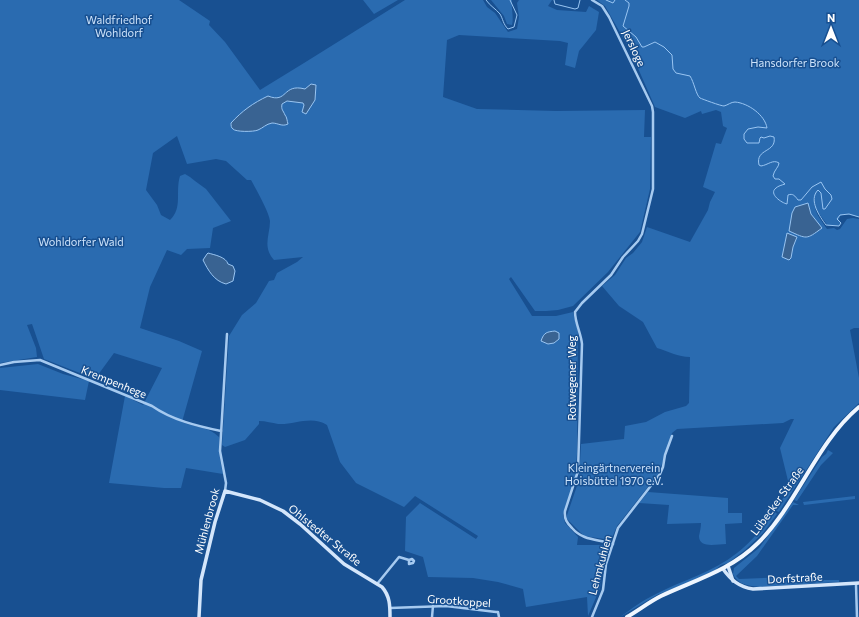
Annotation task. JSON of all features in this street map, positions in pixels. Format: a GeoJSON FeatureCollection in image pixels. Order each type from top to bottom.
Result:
{"type":"FeatureCollection","features":[{"type":"Feature","properties":{"kind":"main road","name":"Lübecker Straße"},"geometry":{"type":"LineString","coordinates":[[628,617],[660,597],[723,569],[747,553],[768,532],[792,500],[836,430],[859,407]]}},
{"type":"Feature","properties":{"kind":"street","name":"Jersloge"},"geometry":{"type":"LineString","coordinates":[[592,0],[602,6],[609,17],[653,109]]}},
{"type":"Feature","properties":{"kind":"street","name":"Rotwegener Weg"},"geometry":{"type":"LineString","coordinates":[[613,544],[581,537],[567,523],[565,518],[565,511],[578,471],[582,344],[575,312],[582,302],[611,274],[623,257],[638,241],[643,230],[653,185],[653,109]]}},
{"type":"Feature","properties":{"kind":"street","name":"Mühlenbrook"},"geometry":{"type":"LineString","coordinates":[[199,617],[201,580],[226,483],[220,451],[227,334]]}},
{"type":"Feature","properties":{"kind":"street","name":"Krempenhege"},"geometry":{"type":"LineString","coordinates":[[0,365],[14,362],[40,360],[152,406],[172,418],[221,431]]}},
{"type":"Feature","properties":{"kind":"street","name":"Lehmkuhlen"},"geometry":{"type":"LineString","coordinates":[[592,617],[603,590],[606,566],[621,522],[647,491],[662,470],[672,436]]}},
{"type":"Feature","properties":{"kind":"street","name":"Ohlstedter Straße"},"geometry":{"type":"LineString","coordinates":[[225,491],[260,500],[283,511],[300,524],[344,564],[377,584],[386,593],[390,608],[390,617]]}},
{"type":"Feature","properties":{"kind":"street"},"geometry":{"type":"LineString","coordinates":[[377,584],[399,557],[409,560]]}},
{"type":"Feature","properties":{"kind":"street"},"geometry":{"type":"LineString","coordinates":[[728,566],[733,581]]}},
{"type":"Feature","properties":{"kind":"street","name":"Dorfstraße"},"geometry":{"type":"LineString","coordinates":[[723,569],[731,580],[742,586],[756,589],[858,583]]}},
{"type":"Feature","properties":{"kind":"street"},"geometry":{"type":"LineString","coordinates":[[857,617],[856,586],[858,583]]}},
{"type":"Feature","properties":{"kind":"street"},"geometry":{"type":"LineString","coordinates":[[432,617],[433,606]]}},
{"type":"Feature","properties":{"kind":"street","name":"Grootkoppel"},"geometry":{"type":"LineString","coordinates":[[390,608],[433,606],[465,607],[498,612],[499,617]]}},
{"type":"Feature","properties":{"kind":"green space"},"geometry":{"type":"Polygon","coordinates":[[[0,0],[179,0],[210,21],[209,25],[225,42],[260,90],[405,0],[483,0],[487,7],[495,13],[508,32],[517,29],[519,17],[517,3],[519,0],[552,0],[548,6],[557,10],[586,12],[589,6],[599,12],[596,30],[579,51],[575,68],[565,65],[568,43],[560,41],[459,35],[447,40],[443,97],[477,109],[556,111],[645,110],[644,137],[651,137],[650,189],[640,232],[608,272],[573,306],[558,310],[546,311],[535,311],[511,277],[509,279],[532,316],[556,316],[573,312],[578,331],[577,454],[575,480],[563,515],[565,523],[578,537],[577,545],[607,545],[610,547],[604,565],[600,588],[588,616],[587,597],[526,607],[523,589],[498,582],[473,578],[428,577],[423,557],[405,551],[406,517],[420,503],[476,539],[478,536],[415,496],[404,507],[356,483],[340,462],[327,425],[321,422],[309,421],[278,424],[259,421],[259,424],[245,440],[225,447],[222,445],[229,336],[242,315],[256,303],[269,281],[274,280],[277,273],[303,257],[274,260],[270,255],[267,246],[270,226],[269,217],[251,180],[247,180],[226,161],[216,159],[187,164],[177,136],[153,153],[146,190],[157,205],[161,215],[170,220],[174,215],[178,205],[180,176],[185,174],[206,189],[231,221],[213,228],[210,248],[187,249],[181,255],[167,250],[150,287],[140,328],[179,341],[202,351],[182,422],[211,431],[219,437],[220,459],[223,474],[186,468],[181,488],[109,483],[125,396],[143,405],[162,368],[114,353],[95,379],[44,359],[32,324],[27,325],[36,348],[37,357],[0,363],[0,0]]]}},
{"type":"Feature","properties":{"kind":"green space"},"geometry":{"type":"Polygon","coordinates":[[[363,0],[398,0],[374,14],[363,0]]]}},
{"type":"Feature","properties":{"kind":"green space"},"geometry":{"type":"Polygon","coordinates":[[[491,0],[512,0],[512,25],[507,24],[504,16],[491,0]]]}},
{"type":"Feature","properties":{"kind":"green space"},"geometry":{"type":"Polygon","coordinates":[[[597,0],[859,0],[859,217],[845,214],[840,216],[839,220],[841,223],[839,226],[828,226],[815,208],[827,229],[834,228],[837,230],[840,229],[847,219],[859,219],[859,328],[850,330],[859,378],[859,403],[834,427],[779,512],[774,510],[765,510],[777,506],[790,489],[780,448],[794,419],[783,423],[677,429],[672,433],[659,473],[617,526],[611,540],[584,536],[566,518],[579,480],[581,444],[624,439],[625,426],[646,422],[665,412],[686,406],[689,403],[690,357],[677,355],[657,348],[643,322],[619,306],[602,286],[615,275],[626,258],[633,253],[642,242],[647,227],[690,242],[708,210],[715,192],[703,187],[716,143],[721,144],[727,128],[723,126],[721,112],[716,110],[702,114],[701,111],[685,118],[655,107],[630,50],[605,6],[597,0]],[[808,203],[809,237],[821,228],[811,214],[808,203]],[[787,233],[782,257],[791,258],[793,247],[797,238],[787,233]]]}},
{"type":"Feature","properties":{"kind":"green space"},"geometry":{"type":"Polygon","coordinates":[[[38,364],[63,374],[89,381],[85,400],[0,390],[0,368],[38,364]]]}},
{"type":"Feature","properties":{"kind":"green space"},"geometry":{"type":"Polygon","coordinates":[[[828,450],[833,453],[821,465],[797,501],[794,500],[822,457],[828,450]]]}},
{"type":"Feature","properties":{"kind":"green space"},"geometry":{"type":"Polygon","coordinates":[[[648,492],[728,498],[728,513],[742,513],[742,523],[725,524],[726,544],[705,544],[702,543],[699,536],[701,523],[667,524],[669,505],[639,503],[648,492]]]}},
{"type":"Feature","properties":{"kind":"green space"},"geometry":{"type":"Polygon","coordinates":[[[855,496],[855,499],[804,505],[803,502],[855,496]]]}},
{"type":"Feature","properties":{"kind":"green space"},"geometry":{"type":"Polygon","coordinates":[[[793,502],[799,505],[793,505],[757,556],[736,576],[739,579],[807,576],[807,580],[839,580],[839,582],[760,587],[748,585],[738,581],[733,574],[734,568],[759,548],[793,502]]]}},
{"type":"Feature","properties":{"kind":"green space"},"geometry":{"type":"Polygon","coordinates":[[[775,512],[777,514],[763,533],[728,563],[721,565],[715,570],[699,578],[657,595],[620,617],[651,596],[708,571],[728,560],[748,544],[775,512]]]}},
{"type":"Feature","properties":{"kind":"shaded area"},"geometry":{"type":"Polygon","coordinates":[[[311,84],[316,85],[315,100],[306,114],[302,112],[304,105],[303,103],[287,101],[282,104],[282,109],[288,124],[286,125],[272,123],[253,131],[237,131],[232,128],[231,123],[257,101],[268,96],[274,98],[282,96],[292,89],[305,89],[311,84]]]}},
{"type":"Feature","properties":{"kind":"shaded area"},"geometry":{"type":"Polygon","coordinates":[[[808,203],[811,214],[822,228],[813,235],[803,237],[789,231],[792,213],[795,207],[808,203]]]}},
{"type":"Feature","properties":{"kind":"shaded area"},"geometry":{"type":"Polygon","coordinates":[[[787,233],[797,237],[791,258],[789,260],[782,257],[787,233]]]}},
{"type":"Feature","properties":{"kind":"shaded area"},"geometry":{"type":"Polygon","coordinates":[[[208,253],[223,258],[228,264],[233,266],[235,271],[233,281],[226,284],[222,283],[212,275],[203,260],[208,253]]]}},
{"type":"Feature","properties":{"kind":"shaded area"},"geometry":{"type":"Polygon","coordinates":[[[555,331],[559,333],[559,339],[554,343],[548,344],[541,341],[546,333],[555,331]]]}},
{"type":"Feature","properties":{"kind":"waterway"},"geometry":{"type":"LineString","coordinates":[[486,0],[500,14],[508,29],[514,27],[517,15],[510,0]]}},
{"type":"Feature","properties":{"kind":"waterway"},"geometry":{"type":"LineString","coordinates":[[554,0],[555,4],[575,9],[578,8],[580,0]]}},
{"type":"Feature","properties":{"kind":"waterway"},"geometry":{"type":"LineString","coordinates":[[606,0],[613,3],[615,0]]}},
{"type":"Feature","properties":{"kind":"waterway"},"geometry":{"type":"LineString","coordinates":[[625,0],[629,3],[629,6],[623,26],[636,37],[642,47],[655,42],[664,47],[672,55],[673,69],[676,73],[690,76],[700,98],[724,106],[734,102],[740,103],[755,110],[763,119],[767,128],[758,127],[748,129],[744,134],[744,139],[747,143],[759,143],[761,137],[774,137],[772,146],[760,156],[759,165],[761,166],[773,162],[779,163],[773,176],[775,179],[779,179],[785,184],[774,190],[777,198],[787,204],[788,195],[790,194],[794,195],[798,200],[801,200],[812,187],[821,182],[831,195],[832,199],[825,209],[823,209],[821,193],[818,190],[815,194],[814,199],[816,208],[826,225],[839,226],[841,223],[837,219],[840,215],[849,214],[859,217]]}},
{"type":"Feature","properties":{"kind":"park label","name":"Waldfriedhof Wohldorf"},"geometry":{"type":"Point","coordinates":[119,26]}},
{"type":"Feature","properties":{"kind":"park label","name":"Hansdorfer Brook"},"geometry":{"type":"Point","coordinates":[795,63]}},
{"type":"Feature","properties":{"kind":"park label","name":"Wohldorfer Wald"},"geometry":{"type":"Point","coordinates":[81,242]}},
{"type":"Feature","properties":{"kind":"park label","name":"Kleingärtnerverein Hoisbüttel 1970 e.V."},"geometry":{"type":"Point","coordinates":[614,474]}}]}
